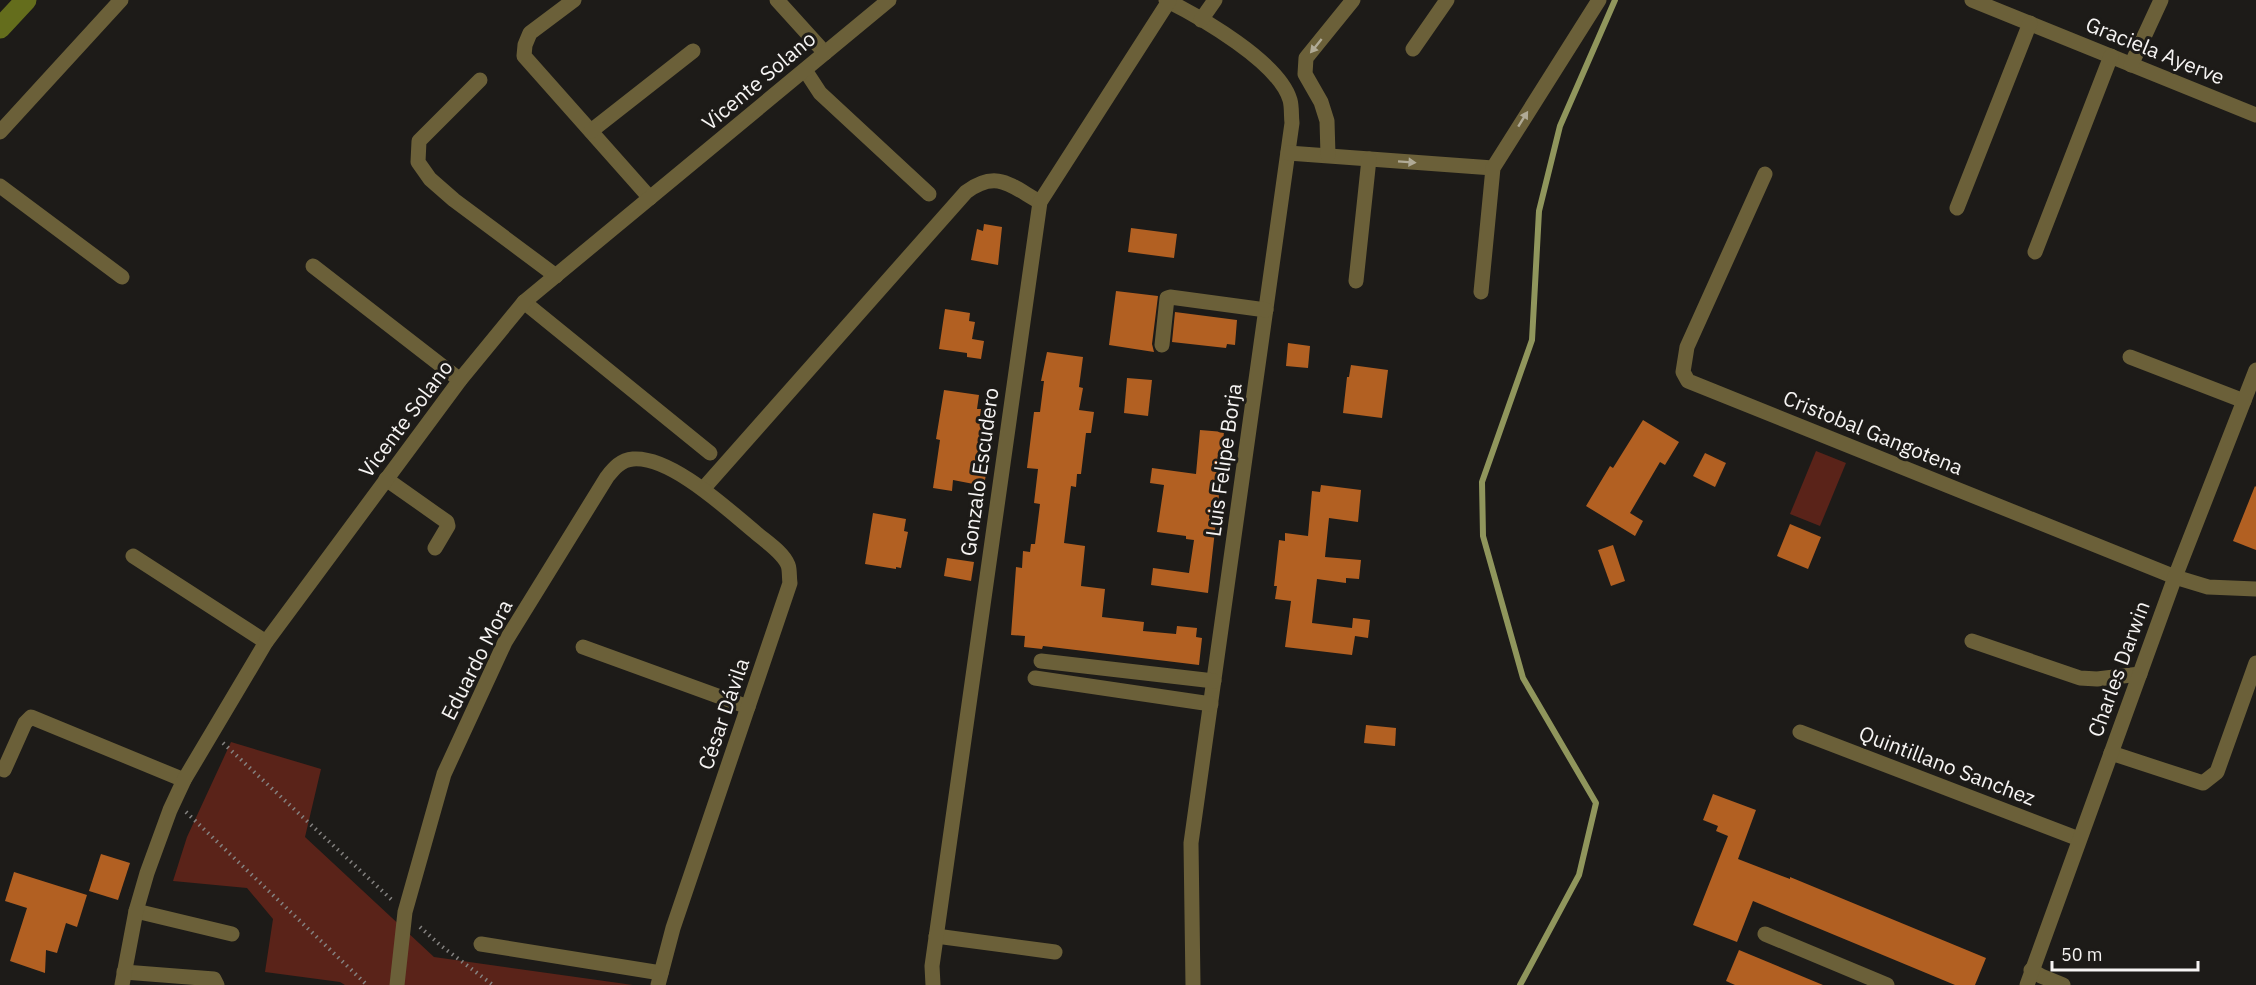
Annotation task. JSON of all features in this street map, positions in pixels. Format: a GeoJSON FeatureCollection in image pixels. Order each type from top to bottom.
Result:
{"type":"FeatureCollection","features":[{"type":"Feature","properties":{"kind":"street"},"geometry":{"type":"LineString","coordinates":[[0,132],[121,0]]}},
{"type":"Feature","properties":{"kind":"street"},"geometry":{"type":"LineString","coordinates":[[574,0],[530,33],[525,45],[524,56],[650,198]]}},
{"type":"Feature","properties":{"kind":"street"},"geometry":{"type":"LineString","coordinates":[[777,0],[825,53]]}},
{"type":"Feature","properties":{"kind":"street","name":"Vicente Solano"},"geometry":{"type":"LineString","coordinates":[[123,978],[136,911],[147,873],[174,801],[211,732],[266,642],[460,380],[525,302],[889,0]]}},
{"type":"Feature","properties":{"kind":"street"},"geometry":{"type":"LineString","coordinates":[[1201,20],[1215,0]]}},
{"type":"Feature","properties":{"kind":"street"},"geometry":{"type":"LineString","coordinates":[[1328,155],[1327,121],[1321,102],[1305,74],[1306,58],[1353,0]]}},
{"type":"Feature","properties":{"kind":"street"},"geometry":{"type":"LineString","coordinates":[[1413,49],[1447,0]]}},
{"type":"Feature","properties":{"kind":"street"},"geometry":{"type":"LineString","coordinates":[[1481,292],[1492,168],[1599,0]]}},
{"type":"Feature","properties":{"kind":"street","name":"Graciela Ayerve"},"geometry":{"type":"LineString","coordinates":[[1972,0],[2256,115]]}},
{"type":"Feature","properties":{"kind":"street"},"geometry":{"type":"LineString","coordinates":[[2131,64],[2161,0]]}},
{"type":"Feature","properties":{"kind":"street","name":"Luis Felipe Borja"},"geometry":{"type":"LineString","coordinates":[[1167,1],[1242,45],[1267,65],[1290,99],[1292,123],[1191,843],[1193,985]]}},
{"type":"Feature","properties":{"kind":"street","name":"Gonzalo Escudero"},"geometry":{"type":"LineString","coordinates":[[933,985],[932,966],[936,936],[1040,201],[1167,1]]}},
{"type":"Feature","properties":{"kind":"street"},"geometry":{"type":"LineString","coordinates":[[1957,208],[2030,23]]}},
{"type":"Feature","properties":{"kind":"street"},"geometry":{"type":"LineString","coordinates":[[591,131],[693,51]]}},
{"type":"Feature","properties":{"kind":"street"},"geometry":{"type":"LineString","coordinates":[[2035,252],[2111,56]]}},
{"type":"Feature","properties":{"kind":"street"},"geometry":{"type":"LineString","coordinates":[[805,70],[826,99],[929,194]]}},
{"type":"Feature","properties":{"kind":"street"},"geometry":{"type":"LineString","coordinates":[[480,80],[419,141],[418,162],[430,179],[454,200],[556,276]]}},
{"type":"Feature","properties":{"kind":"street"},"geometry":{"type":"LineString","coordinates":[[1288,153],[1492,168]]}},
{"type":"Feature","properties":{"kind":"street"},"geometry":{"type":"LineString","coordinates":[[1356,281],[1369,159]]}},
{"type":"Feature","properties":{"kind":"street","name":"Cristobal Gangotena"},"geometry":{"type":"LineString","coordinates":[[1765,174],[1687,347],[1683,372],[1689,381],[2175,577],[2208,587],[2256,590]]}},
{"type":"Feature","properties":{"kind":"street"},"geometry":{"type":"LineString","coordinates":[[703,489],[966,192],[986,180],[997,179],[1040,201]]}},
{"type":"Feature","properties":{"kind":"street"},"geometry":{"type":"LineString","coordinates":[[0,186],[122,277]]}},
{"type":"Feature","properties":{"kind":"street"},"geometry":{"type":"LineString","coordinates":[[313,266],[460,380]]}},
{"type":"Feature","properties":{"kind":"street"},"geometry":{"type":"LineString","coordinates":[[1161,345],[1167,298],[1266,310]]}},
{"type":"Feature","properties":{"kind":"street"},"geometry":{"type":"LineString","coordinates":[[525,302],[710,453]]}},
{"type":"Feature","properties":{"kind":"street"},"geometry":{"type":"LineString","coordinates":[[2130,357],[2244,400]]}},
{"type":"Feature","properties":{"kind":"street","name":"Charles Darwin"},"geometry":{"type":"LineString","coordinates":[[2027,985],[2175,577],[2256,370]]}},
{"type":"Feature","properties":{"kind":"street","name":"Eduardo Mora"},"geometry":{"type":"LineString","coordinates":[[397,985],[405,912],[444,774],[506,642],[607,477],[622,462],[632,459],[643,460],[664,467],[703,489]]}},
{"type":"Feature","properties":{"kind":"street"},"geometry":{"type":"LineString","coordinates":[[386,479],[447,522],[448,526],[435,548]]}},
{"type":"Feature","properties":{"kind":"street","name":"César Dávila"},"geometry":{"type":"LineString","coordinates":[[659,979],[673,928],[790,583],[788,564],[774,549],[703,489]]}},
{"type":"Feature","properties":{"kind":"street"},"geometry":{"type":"LineString","coordinates":[[133,556],[266,642]]}},
{"type":"Feature","properties":{"kind":"street"},"geometry":{"type":"LineString","coordinates":[[1972,641],[2080,678],[2097,679],[2140,674]]}},
{"type":"Feature","properties":{"kind":"street"},"geometry":{"type":"LineString","coordinates":[[583,646],[748,707]]}},
{"type":"Feature","properties":{"kind":"street"},"geometry":{"type":"LineString","coordinates":[[1041,661],[1214,681]]}},
{"type":"Feature","properties":{"kind":"street"},"geometry":{"type":"LineString","coordinates":[[2111,753],[2203,783],[2217,772],[2256,663]]}},
{"type":"Feature","properties":{"kind":"street"},"geometry":{"type":"LineString","coordinates":[[1035,678],[1211,704]]}},
{"type":"Feature","properties":{"kind":"street"},"geometry":{"type":"LineString","coordinates":[[4,770],[25,723],[31,717],[184,780]]}},
{"type":"Feature","properties":{"kind":"street","name":"Quintillano Sanchez"},"geometry":{"type":"LineString","coordinates":[[1800,732],[2079,839]]}},
{"type":"Feature","properties":{"kind":"street"},"geometry":{"type":"LineString","coordinates":[[136,911],[232,934]]}},
{"type":"Feature","properties":{"kind":"street"},"geometry":{"type":"LineString","coordinates":[[1765,934],[1887,985]]}},
{"type":"Feature","properties":{"kind":"street"},"geometry":{"type":"LineString","coordinates":[[936,936],[1054,952]]}},
{"type":"Feature","properties":{"kind":"street"},"geometry":{"type":"LineString","coordinates":[[481,944],[659,979]]}},
{"type":"Feature","properties":{"kind":"street"},"geometry":{"type":"LineString","coordinates":[[2031,970],[2063,985]]}},
{"type":"Feature","properties":{"kind":"street"},"geometry":{"type":"LineString","coordinates":[[123,978],[214,979],[217,985]]}},
{"type":"Feature","properties":{"kind":"path"},"geometry":{"type":"LineString","coordinates":[[211,732],[440,945],[493,985]]}},
{"type":"Feature","properties":{"kind":"path"},"geometry":{"type":"LineString","coordinates":[[174,801],[367,985]]}},
{"type":"Feature","properties":{"kind":"shaded area"},"geometry":{"type":"Polygon","coordinates":[[[1816,451],[1846,463],[1820,526],[1790,514],[1816,451]]]}},
{"type":"Feature","properties":{"kind":"shaded area"},"geometry":{"type":"Polygon","coordinates":[[[231,742],[321,769],[305,837],[434,957],[633,985],[345,985],[340,982],[265,972],[273,919],[247,888],[173,881],[187,837],[231,742]]]}},
{"type":"Feature","properties":{"kind":"building"},"geometry":{"type":"Polygon","coordinates":[[[984,224],[1002,227],[998,265],[971,260],[977,229],[983,231],[984,224]]]}},
{"type":"Feature","properties":{"kind":"building"},"geometry":{"type":"Polygon","coordinates":[[[1131,228],[1177,234],[1174,258],[1128,252],[1131,228]]]}},
{"type":"Feature","properties":{"kind":"building"},"geometry":{"type":"Polygon","coordinates":[[[1116,291],[1158,296],[1152,344],[1154,352],[1109,345],[1116,291]]]}},
{"type":"Feature","properties":{"kind":"building"},"geometry":{"type":"Polygon","coordinates":[[[945,309],[970,313],[969,321],[975,322],[972,339],[984,341],[981,359],[967,357],[967,353],[939,349],[945,309]]]}},
{"type":"Feature","properties":{"kind":"building"},"geometry":{"type":"Polygon","coordinates":[[[1175,312],[1237,320],[1235,345],[1227,344],[1226,348],[1172,342],[1175,312]]]}},
{"type":"Feature","properties":{"kind":"building"},"geometry":{"type":"Polygon","coordinates":[[[1288,343],[1310,346],[1308,368],[1286,366],[1288,343]]]}},
{"type":"Feature","properties":{"kind":"building"},"geometry":{"type":"Polygon","coordinates":[[[1047,352],[1083,357],[1079,387],[1083,388],[1079,410],[1094,412],[1091,433],[1086,433],[1081,474],[1077,474],[1076,487],[1071,486],[1064,543],[1085,546],[1081,586],[1105,589],[1102,617],[1144,622],[1143,631],[1176,634],[1177,626],[1197,628],[1196,637],[1202,638],[1199,665],[1043,646],[1042,649],[1024,647],[1025,636],[1011,635],[1016,567],[1022,568],[1023,551],[1030,552],[1031,544],[1035,544],[1040,504],[1034,503],[1038,469],[1027,468],[1034,412],[1040,412],[1044,381],[1041,381],[1047,352]]]}},
{"type":"Feature","properties":{"kind":"building"},"geometry":{"type":"Polygon","coordinates":[[[1351,365],[1388,370],[1382,418],[1343,413],[1347,377],[1349,377],[1351,365]]]}},
{"type":"Feature","properties":{"kind":"building"},"geometry":{"type":"Polygon","coordinates":[[[1127,378],[1152,380],[1148,416],[1124,413],[1127,378]]]}},
{"type":"Feature","properties":{"kind":"building"},"geometry":{"type":"Polygon","coordinates":[[[944,390],[979,395],[977,409],[981,409],[979,423],[983,424],[979,454],[989,456],[984,486],[953,480],[952,491],[933,488],[940,440],[936,439],[944,390]]]}},
{"type":"Feature","properties":{"kind":"building"},"geometry":{"type":"Polygon","coordinates":[[[1643,420],[1679,442],[1665,465],[1660,462],[1630,513],[1643,521],[1635,536],[1586,506],[1610,466],[1613,468],[1643,420]]]}},
{"type":"Feature","properties":{"kind":"building"},"geometry":{"type":"Polygon","coordinates":[[[1200,430],[1224,432],[1208,593],[1151,585],[1153,568],[1189,573],[1194,540],[1186,539],[1186,536],[1157,532],[1164,485],[1150,483],[1152,468],[1196,474],[1200,430]]]}},
{"type":"Feature","properties":{"kind":"building"},"geometry":{"type":"Polygon","coordinates":[[[1705,453],[1726,463],[1715,487],[1693,476],[1705,453]]]}},
{"type":"Feature","properties":{"kind":"building"},"geometry":{"type":"Polygon","coordinates":[[[1321,485],[1361,490],[1358,522],[1329,518],[1325,557],[1361,560],[1359,579],[1346,578],[1346,583],[1317,579],[1312,623],[1352,628],[1353,618],[1370,620],[1368,638],[1355,636],[1352,655],[1285,647],[1291,601],[1275,599],[1277,586],[1274,586],[1279,540],[1285,541],[1285,533],[1308,536],[1312,491],[1320,492],[1321,485]]]}},
{"type":"Feature","properties":{"kind":"building"},"geometry":{"type":"Polygon","coordinates":[[[2256,487],[2256,550],[2233,541],[2256,487]]]}},
{"type":"Feature","properties":{"kind":"building"},"geometry":{"type":"Polygon","coordinates":[[[873,513],[906,519],[904,531],[908,532],[901,568],[865,564],[873,513]]]}},
{"type":"Feature","properties":{"kind":"building"},"geometry":{"type":"Polygon","coordinates":[[[1790,524],[1821,537],[1808,569],[1777,556],[1790,524]]]}},
{"type":"Feature","properties":{"kind":"building"},"geometry":{"type":"Polygon","coordinates":[[[1613,545],[1625,581],[1611,586],[1598,550],[1613,545]]]}},
{"type":"Feature","properties":{"kind":"building"},"geometry":{"type":"Polygon","coordinates":[[[947,558],[974,562],[971,581],[944,576],[947,558]]]}},
{"type":"Feature","properties":{"kind":"building"},"geometry":{"type":"Polygon","coordinates":[[[1366,725],[1396,728],[1395,746],[1364,743],[1366,725]]]}},
{"type":"Feature","properties":{"kind":"building"},"geometry":{"type":"Polygon","coordinates":[[[1713,794],[1756,810],[1738,859],[1790,879],[1790,877],[1986,958],[1975,985],[1955,985],[1753,901],[1737,942],[1693,925],[1728,836],[1716,831],[1718,826],[1703,820],[1713,794]]]}},
{"type":"Feature","properties":{"kind":"building"},"geometry":{"type":"Polygon","coordinates":[[[101,854],[130,863],[118,900],[89,891],[101,854]]]}},
{"type":"Feature","properties":{"kind":"building"},"geometry":{"type":"Polygon","coordinates":[[[14,872],[87,895],[77,927],[66,923],[57,953],[46,950],[45,973],[10,961],[27,908],[5,901],[14,872]]]}},
{"type":"Feature","properties":{"kind":"building"},"geometry":{"type":"Polygon","coordinates":[[[1739,950],[1823,985],[1735,985],[1726,981],[1739,950]]]}},
{"type":"Feature","properties":{"kind":"waterway"},"geometry":{"type":"LineString","coordinates":[[0,28],[26,0]]}},
{"type":"Feature","properties":{"kind":"waterway"},"geometry":{"type":"LineString","coordinates":[[1520,985],[1579,875],[1596,803],[1523,678],[1483,536],[1482,482],[1532,340],[1539,211],[1560,126],[1615,0]]}}]}
